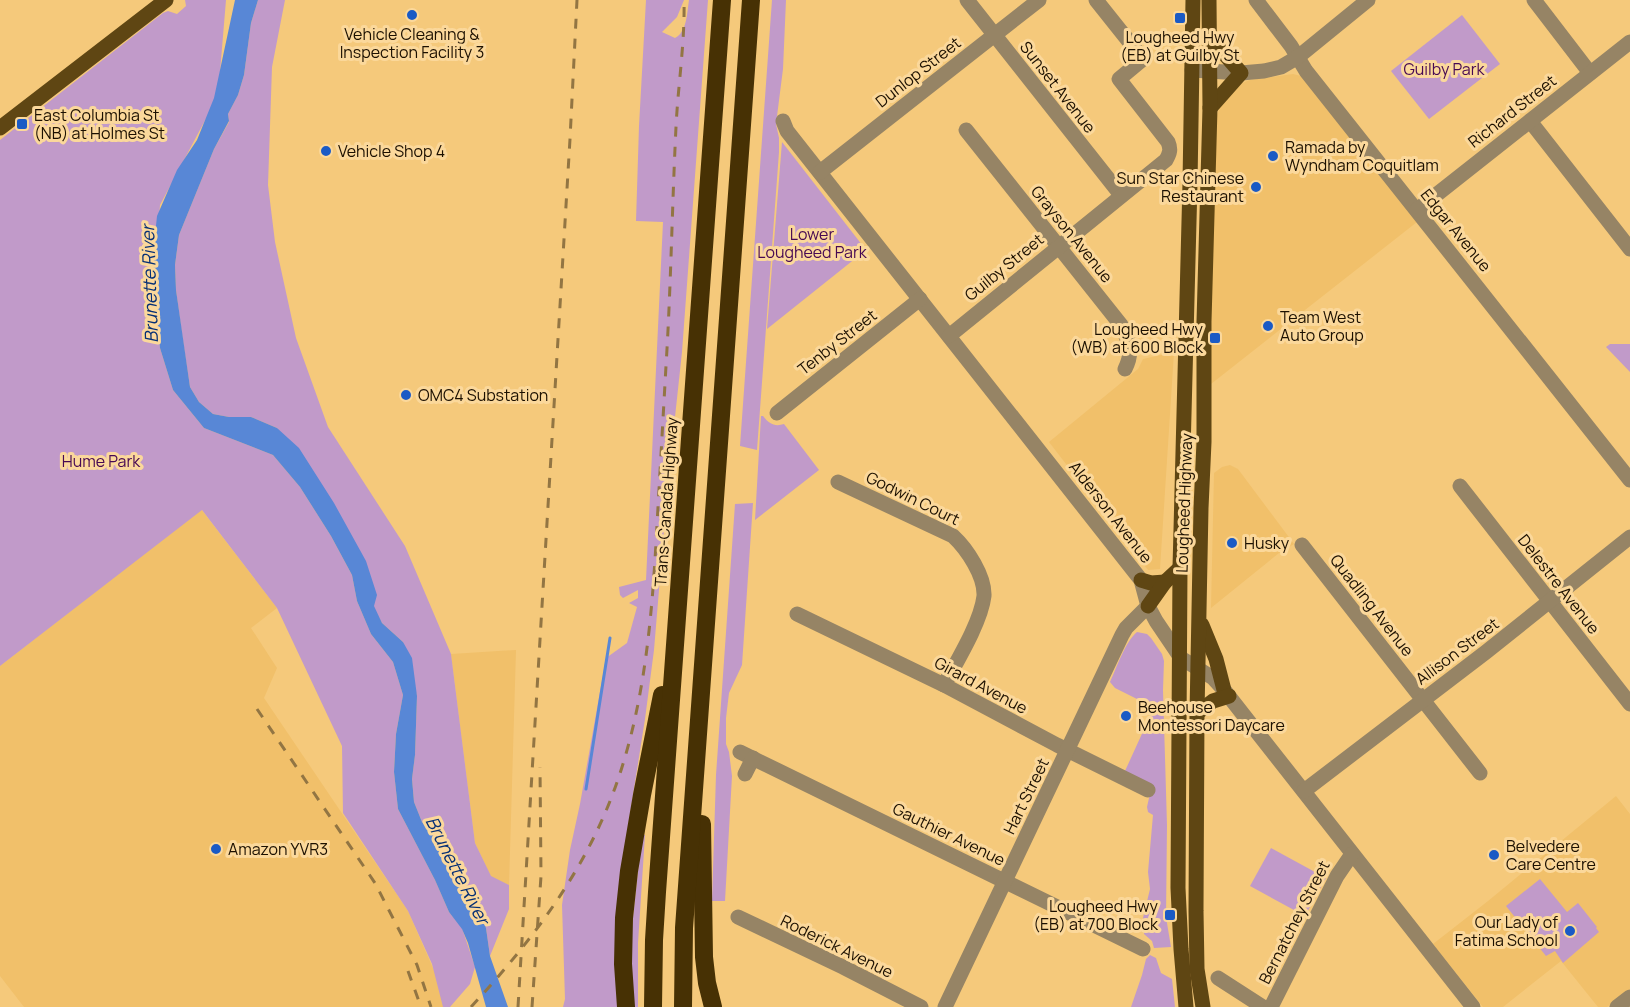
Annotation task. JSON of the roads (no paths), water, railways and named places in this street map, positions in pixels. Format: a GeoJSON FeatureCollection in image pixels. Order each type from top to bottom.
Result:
{"type":"FeatureCollection","features":[{"type":"Feature","properties":{"kind":"highway","name":"Trans-Canada Highway"},"geometry":{"type":"LineString","coordinates":[[653,1007],[657,892],[722,0]]}},
{"type":"Feature","properties":{"kind":"highway"},"geometry":{"type":"LineString","coordinates":[[683,1007],[684,928],[751,0]]}},
{"type":"Feature","properties":{"kind":"highway"},"geometry":{"type":"LineString","coordinates":[[626,1007],[623,964],[624,918],[630,871],[642,795],[678,619]]}},
{"type":"Feature","properties":{"kind":"highway"},"geometry":{"type":"LineString","coordinates":[[700,701],[704,957],[713,1007]]}},
{"type":"Feature","properties":{"kind":"main road"},"geometry":{"type":"LineString","coordinates":[[0,128],[166,0]]}},
{"type":"Feature","properties":{"kind":"main road","name":"Lougheed Highway"},"geometry":{"type":"LineString","coordinates":[[1186,1007],[1178,888],[1180,568],[1193,0]]}},
{"type":"Feature","properties":{"kind":"main road","name":"Lougheed Highway"},"geometry":{"type":"LineString","coordinates":[[1203,1007],[1197,969],[1197,713],[1210,108],[1209,0]]}},
{"type":"Feature","properties":{"kind":"main road"},"geometry":{"type":"LineString","coordinates":[[1209,36],[1241,73],[1210,108]]}},
{"type":"Feature","properties":{"kind":"main road"},"geometry":{"type":"LineString","coordinates":[[1148,606],[1165,582],[1180,568]]}},
{"type":"Feature","properties":{"kind":"main road"},"geometry":{"type":"LineString","coordinates":[[1141,580],[1151,583],[1165,582]]}},
{"type":"Feature","properties":{"kind":"main road"},"geometry":{"type":"LineString","coordinates":[[1197,713],[1226,693],[1216,659],[1199,617]]}},
{"type":"Feature","properties":{"kind":"street","name":"Sunset Avenue"},"geometry":{"type":"LineString","coordinates":[[967,0],[1121,195]]}},
{"type":"Feature","properties":{"kind":"street","name":"Dunlop Street"},"geometry":{"type":"LineString","coordinates":[[820,172],[1039,0]]}},
{"type":"Feature","properties":{"kind":"street","name":"Guilby Street"},"geometry":{"type":"LineString","coordinates":[[949,336],[1166,160],[1170,151],[1168,142],[1119,80],[1143,59],[1096,0]]}},
{"type":"Feature","properties":{"kind":"street","name":"Edgar Avenue"},"geometry":{"type":"LineString","coordinates":[[1256,0],[1291,46],[1306,71],[1630,480]]}},
{"type":"Feature","properties":{"kind":"street"},"geometry":{"type":"LineString","coordinates":[[1192,70],[1241,73],[1275,69],[1288,64],[1351,5],[1368,0]]}},
{"type":"Feature","properties":{"kind":"street"},"geometry":{"type":"LineString","coordinates":[[1534,0],[1590,73]]}},
{"type":"Feature","properties":{"kind":"street","name":"Richard Street"},"geometry":{"type":"LineString","coordinates":[[1417,210],[1630,42]]}},
{"type":"Feature","properties":{"kind":"street","name":"Alderson Avenue"},"geometry":{"type":"LineString","coordinates":[[783,121],[787,131],[1141,580],[1148,606],[1181,658],[1213,678],[1226,693],[1473,1007]]}},
{"type":"Feature","properties":{"kind":"street"},"geometry":{"type":"LineString","coordinates":[[1530,121],[1630,249]]}},
{"type":"Feature","properties":{"kind":"street","name":"Grayson Avenue"},"geometry":{"type":"LineString","coordinates":[[966,130],[1121,325],[1130,349],[1130,360],[1125,369]]}},
{"type":"Feature","properties":{"kind":"street","name":"Tenby Street"},"geometry":{"type":"LineString","coordinates":[[777,413],[920,299]]}},
{"type":"Feature","properties":{"kind":"street","name":"Godwin Court"},"geometry":{"type":"LineString","coordinates":[[838,482],[953,536],[967,551],[980,576],[984,594],[982,607],[974,628],[944,685]]}},
{"type":"Feature","properties":{"kind":"street","name":"Delestre Avenue"},"geometry":{"type":"LineString","coordinates":[[1460,486],[1630,704]]}},
{"type":"Feature","properties":{"kind":"street","name":"Allison Street"},"geometry":{"type":"LineString","coordinates":[[1304,791],[1630,537]]}},
{"type":"Feature","properties":{"kind":"street","name":"Quadling Avenue"},"geometry":{"type":"LineString","coordinates":[[1302,545],[1480,773]]}},
{"type":"Feature","properties":{"kind":"street","name":"Hart Street"},"geometry":{"type":"LineString","coordinates":[[945,1007],[1122,635],[1148,606]]}},
{"type":"Feature","properties":{"kind":"street","name":"Girard Avenue"},"geometry":{"type":"LineString","coordinates":[[797,614],[944,685],[1148,790]]}},
{"type":"Feature","properties":{"kind":"street","name":"Gauthier Avenue"},"geometry":{"type":"LineString","coordinates":[[745,774],[746,755],[1143,950]]}},
{"type":"Feature","properties":{"kind":"street","name":"Bernatchey Street"},"geometry":{"type":"LineString","coordinates":[[1271,1007],[1337,876],[1352,854]]}},
{"type":"Feature","properties":{"kind":"street","name":"Roderick Avenue"},"geometry":{"type":"LineString","coordinates":[[738,917],[921,1007]]}},
{"type":"Feature","properties":{"kind":"street"},"geometry":{"type":"LineString","coordinates":[[1218,978],[1263,1007]]}},
{"type":"Feature","properties":{"kind":"street"},"geometry":{"type":"LineString","coordinates":[[1617,1007],[1630,997]]}},
{"type":"Feature","properties":{"kind":"water"},"geometry":{"type":"Polygon","coordinates":[[[235,0],[258,0],[251,23],[244,75],[238,95],[228,114],[229,121],[214,149],[179,235],[175,265],[176,290],[190,387],[199,402],[213,414],[251,417],[277,428],[299,448],[334,503],[366,561],[377,595],[374,606],[382,623],[403,642],[412,658],[417,696],[412,779],[414,802],[422,822],[454,866],[454,877],[464,891],[467,887],[486,928],[490,956],[508,1007],[486,1007],[462,929],[449,912],[398,809],[394,772],[396,734],[403,695],[393,662],[371,634],[357,601],[352,575],[300,487],[273,455],[204,428],[173,390],[160,348],[152,265],[157,216],[177,170],[197,140],[214,98],[235,0]]]}},
{"type":"Feature","properties":{"kind":"waterway"},"geometry":{"type":"LineString","coordinates":[[586,789],[610,638]]}},
{"type":"Feature","properties":{"kind":"railway"},"geometry":{"type":"LineString","coordinates":[[518,1007],[577,0]]}},
{"type":"Feature","properties":{"kind":"railway"},"geometry":{"type":"LineString","coordinates":[[471,1007],[533,934],[569,882],[585,854],[612,796],[623,763],[639,697],[649,629],[655,560],[684,0]]}},
{"type":"Feature","properties":{"kind":"railway"},"geometry":{"type":"LineString","coordinates":[[257,709],[375,883],[417,965],[431,1007]]}},
{"type":"Feature","properties":{"kind":"railway"},"geometry":{"type":"LineString","coordinates":[[532,1007],[541,876],[540,767]]}},
{"type":"Feature","properties":{"kind":"railway"},"geometry":{"type":"LineString","coordinates":[[408,971],[421,1007]]}},
{"type":"Feature","properties":{"kind":"place","name":"Vehicle Cleaning & Inspection Facility 3"},"geometry":{"type":"Point","coordinates":[412,15]}},
{"type":"Feature","properties":{"kind":"place","name":"Lougheed Hwy (EB) at Guilby St"},"geometry":{"type":"Point","coordinates":[1180,18]}},
{"type":"Feature","properties":{"kind":"place","name":"East Columbia St (NB) at Holmes St"},"geometry":{"type":"Point","coordinates":[22,124]}},
{"type":"Feature","properties":{"kind":"place","name":"Vehicle Shop 4"},"geometry":{"type":"Point","coordinates":[326,151]}},
{"type":"Feature","properties":{"kind":"place","name":"Ramada by Wyndham Coquitlam"},"geometry":{"type":"Point","coordinates":[1273,156]}},
{"type":"Feature","properties":{"kind":"place","name":"Sun Star Chinese Restaurant"},"geometry":{"type":"Point","coordinates":[1256,187]}},
{"type":"Feature","properties":{"kind":"place","name":"Team West Auto Group"},"geometry":{"type":"Point","coordinates":[1268,326]}},
{"type":"Feature","properties":{"kind":"place","name":"Lougheed Hwy (WB) at 600 Block"},"geometry":{"type":"Point","coordinates":[1215,338]}},
{"type":"Feature","properties":{"kind":"place","name":"OMC4 Substation"},"geometry":{"type":"Point","coordinates":[406,395]}},
{"type":"Feature","properties":{"kind":"place","name":"Husky"},"geometry":{"type":"Point","coordinates":[1232,543]}},
{"type":"Feature","properties":{"kind":"place","name":"Beehouse Montessori Daycare"},"geometry":{"type":"Point","coordinates":[1126,716]}},
{"type":"Feature","properties":{"kind":"place","name":"Amazon YVR3"},"geometry":{"type":"Point","coordinates":[216,849]}},
{"type":"Feature","properties":{"kind":"place","name":"Belvedere Care Centre"},"geometry":{"type":"Point","coordinates":[1494,855]}},
{"type":"Feature","properties":{"kind":"place","name":"Lougheed Hwy (EB) at 700 Block"},"geometry":{"type":"Point","coordinates":[1170,915]}},
{"type":"Feature","properties":{"kind":"place","name":"Our Lady of Fatima School"},"geometry":{"type":"Point","coordinates":[1570,931]}},
{"type":"Feature","properties":{"kind":"park label","name":"Guilby Park"},"geometry":{"type":"Point","coordinates":[1444,69]}},
{"type":"Feature","properties":{"kind":"park label","name":"Lower Lougheed Park"},"geometry":{"type":"Point","coordinates":[812,243]}},
{"type":"Feature","properties":{"kind":"park label","name":"Hume Park"},"geometry":{"type":"Point","coordinates":[101,461]}},
{"type":"Feature","properties":{"kind":"water label","name":"Brunette River"},"geometry":{"type":"Point","coordinates":[149,284]}},
{"type":"Feature","properties":{"kind":"water label","name":"Brunette River"},"geometry":{"type":"Point","coordinates":[458,870]}}]}
